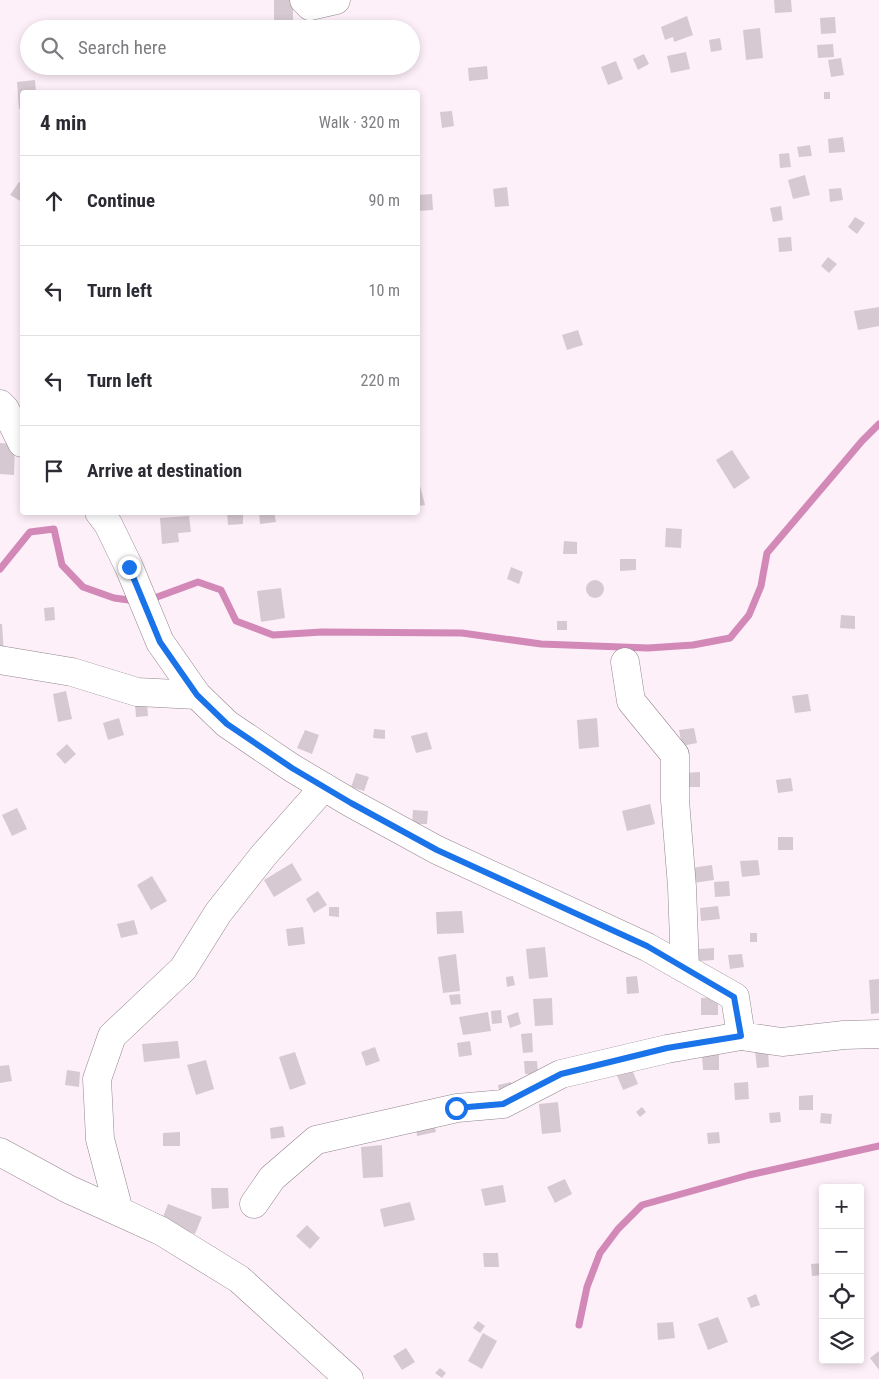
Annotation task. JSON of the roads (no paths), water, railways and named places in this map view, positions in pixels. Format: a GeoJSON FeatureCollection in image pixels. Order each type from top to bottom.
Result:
{"type":"FeatureCollection","features":[{"type":"Feature","properties":{"kind":"street"},"geometry":{"type":"LineString","coordinates":[[304,0],[310,6],[336,0]]}},
{"type":"Feature","properties":{"kind":"street"},"geometry":{"type":"LineString","coordinates":[[0,404],[6,409],[20,439]]}},
{"type":"Feature","properties":{"kind":"street"},"geometry":{"type":"LineString","coordinates":[[101,515],[108,524],[129,567],[160,642],[197,695],[227,724],[292,768],[437,850],[647,946],[734,997],[741,1036]]}},
{"type":"Feature","properties":{"kind":"street"},"geometry":{"type":"LineString","coordinates":[[0,660],[72,672],[137,692],[197,695]]}},
{"type":"Feature","properties":{"kind":"street"},"geometry":{"type":"LineString","coordinates":[[625,662],[632,701],[675,755],[675,800],[682,887],[685,968]]}},
{"type":"Feature","properties":{"kind":"street"},"geometry":{"type":"LineString","coordinates":[[324,787],[263,856],[218,913],[183,969],[112,1036],[97,1079],[100,1139],[119,1211],[161,1231],[239,1279],[349,1379]]}},
{"type":"Feature","properties":{"kind":"street"},"geometry":{"type":"LineString","coordinates":[[254,1204],[272,1178],[316,1140],[456,1108],[503,1104],[561,1074],[667,1048],[741,1036],[782,1042],[844,1035],[879,1034]]}},
{"type":"Feature","properties":{"kind":"street"},"geometry":{"type":"LineString","coordinates":[[0,1152],[68,1189],[161,1231]]}},
{"type":"Feature","properties":{"kind":"waterway"},"geometry":{"type":"LineString","coordinates":[[149,600],[198,582],[221,590],[236,621],[273,635],[322,632],[462,633],[541,644],[648,648],[693,645],[730,638],[749,615],[761,586],[767,553],[862,441],[879,424]]}},
{"type":"Feature","properties":{"kind":"waterway"},"geometry":{"type":"LineString","coordinates":[[0,569],[30,532],[54,529],[62,565],[83,587],[114,598],[136,601]]}},
{"type":"Feature","properties":{"kind":"waterway"},"geometry":{"type":"LineString","coordinates":[[579,1325],[587,1287],[600,1253],[618,1229],[642,1205],[749,1175],[879,1146]]}}]}
